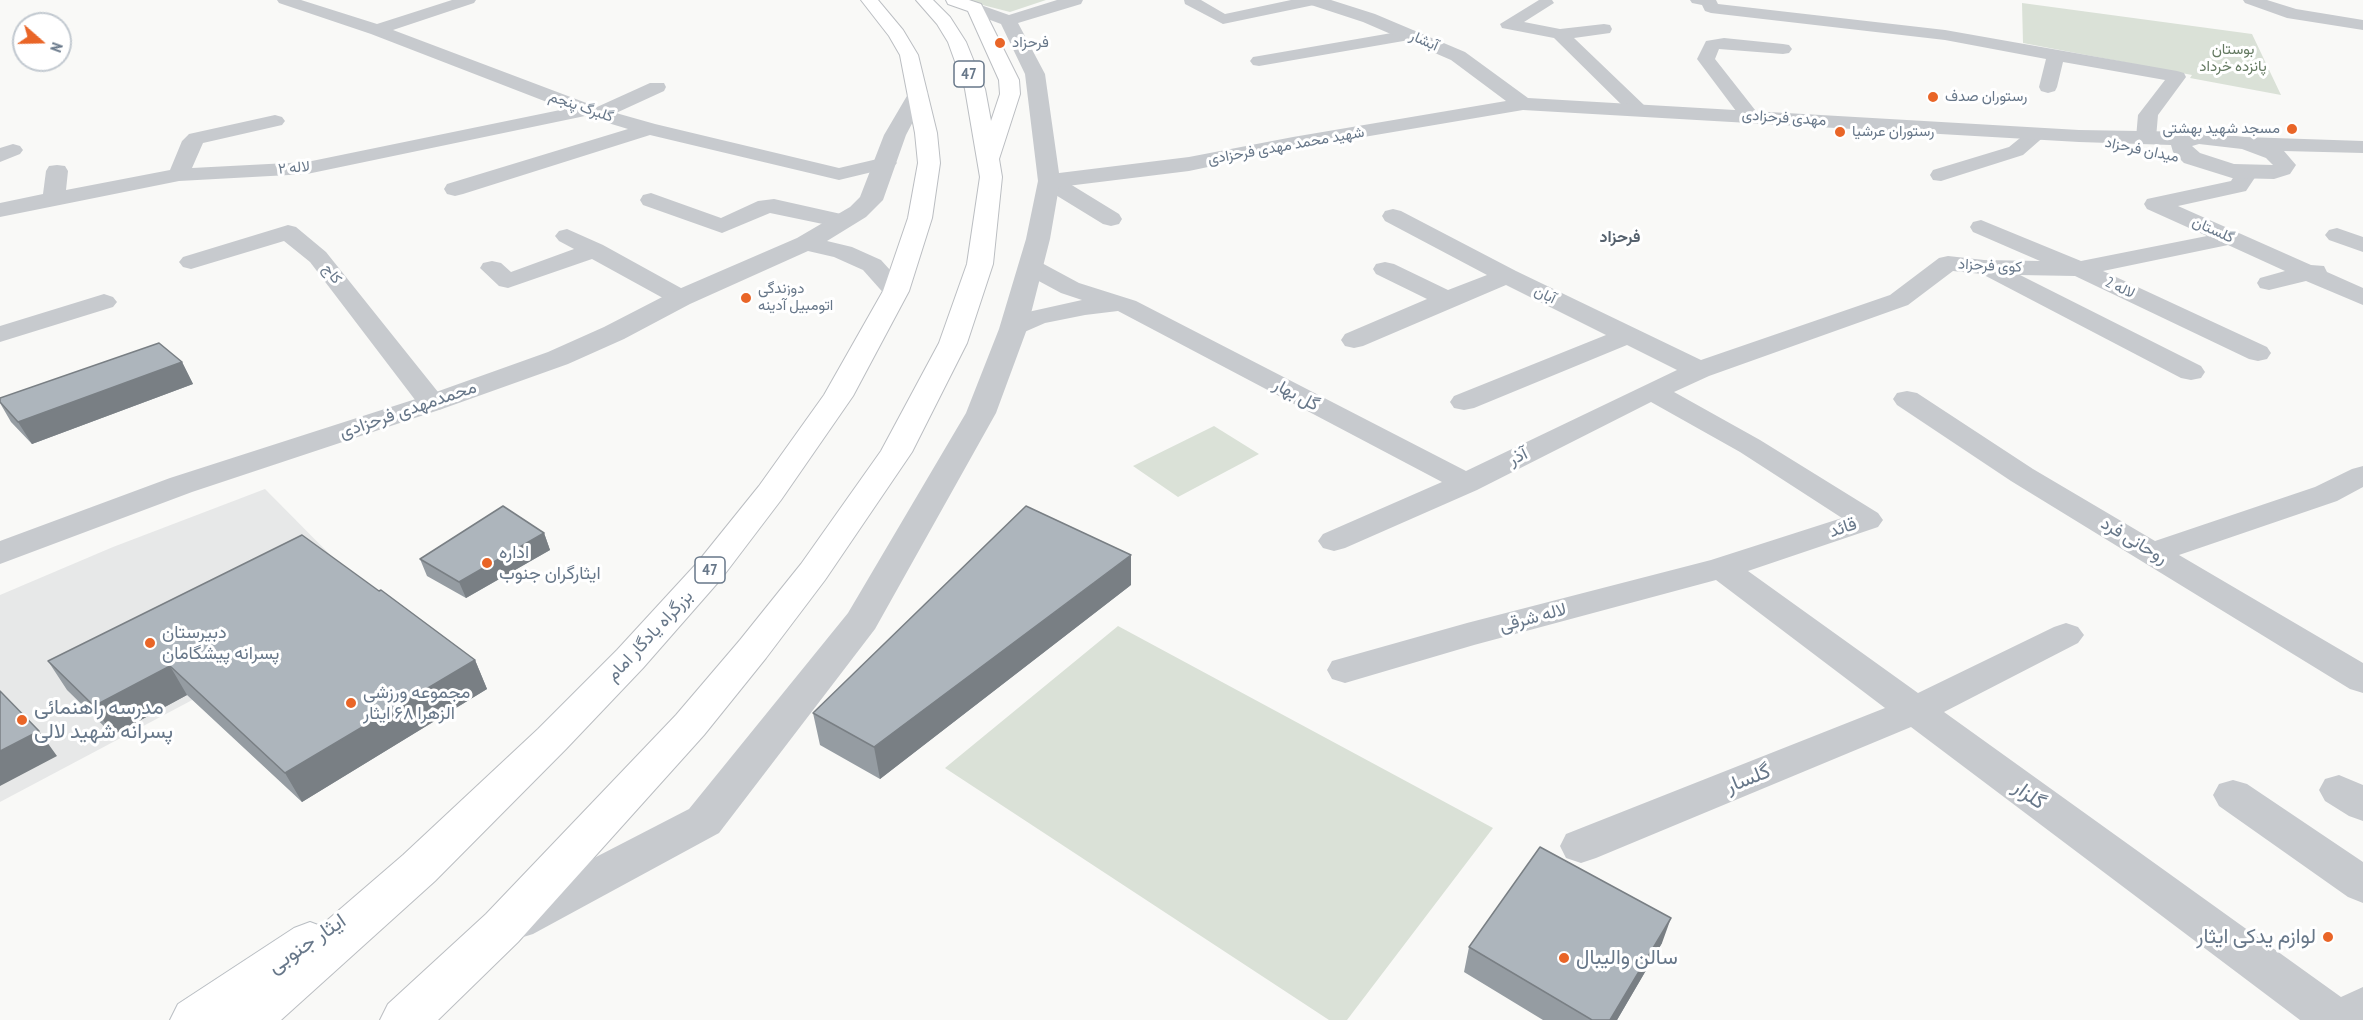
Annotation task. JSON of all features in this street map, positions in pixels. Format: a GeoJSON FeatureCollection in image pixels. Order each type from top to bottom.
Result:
{"type":"FeatureCollection","features":[{"type":"Feature","properties":{"kind":"main road","name":"بزرگراه یادگار امام"},"geometry":{"type":"LineString","coordinates":[[247,1020],[418,868],[630,660],[709,571],[810,438],[838,396],[896,291],[910,251],[926,190],[929,164],[926,133],[909,56],[897,34],[869,0]]}},
{"type":"Feature","properties":{"kind":"main road","name":"47"},"geometry":{"type":"LineString","coordinates":[[405,1020],[502,928],[690,725],[753,649],[813,572],[897,452],[953,343],[980,264],[991,177],[975,89],[957,42],[944,21],[924,0]]}},
{"type":"Feature","properties":{"kind":"main road"},"geometry":{"type":"LineString","coordinates":[[954,0],[975,8],[1009,80],[1010,94],[988,160]]}},
{"type":"Feature","properties":{"kind":"main road","name":"ایثار جنوبی"},"geometry":{"type":"LineString","coordinates":[[195,1020],[418,868]]}},
{"type":"Feature","properties":{"kind":"street","name":"گلبرگ پنجم"},"geometry":{"type":"LineString","coordinates":[[285,0],[377,30],[592,112],[649,129],[839,174],[886,163]]}},
{"type":"Feature","properties":{"kind":"street"},"geometry":{"type":"LineString","coordinates":[[316,10],[348,0]]}},
{"type":"Feature","properties":{"kind":"street"},"geometry":{"type":"LineString","coordinates":[[377,30],[468,0]]}},
{"type":"Feature","properties":{"kind":"street"},"geometry":{"type":"LineString","coordinates":[[975,8],[1008,21],[1075,0]]}},
{"type":"Feature","properties":{"kind":"street"},"geometry":{"type":"LineString","coordinates":[[1191,1],[1223,19],[1314,0]]}},
{"type":"Feature","properties":{"kind":"street","name":"آبشار"},"geometry":{"type":"LineString","coordinates":[[1314,0],[1409,35],[1458,56],[1523,104]]}},
{"type":"Feature","properties":{"kind":"street"},"geometry":{"type":"LineString","coordinates":[[1698,0],[1709,1],[1711,8],[1945,35],[2177,77],[2148,115],[2146,138]]}},
{"type":"Feature","properties":{"kind":"street"},"geometry":{"type":"LineString","coordinates":[[2251,0],[2293,14],[2363,25]]}},
{"type":"Feature","properties":{"kind":"street"},"geometry":{"type":"LineString","coordinates":[[1546,3],[1508,24],[1560,34],[1604,29]]}},
{"type":"Feature","properties":{"kind":"street"},"geometry":{"type":"LineString","coordinates":[[502,928],[704,821],[862,620],[981,413],[1013,329],[1031,267],[1049,181],[1035,74],[1008,21]]}},
{"type":"Feature","properties":{"kind":"street"},"geometry":{"type":"LineString","coordinates":[[1560,34],[1638,110]]}},
{"type":"Feature","properties":{"kind":"street"},"geometry":{"type":"LineString","coordinates":[[1259,61],[1409,35]]}},
{"type":"Feature","properties":{"kind":"street"},"geometry":{"type":"LineString","coordinates":[[1749,115],[1706,59],[1712,45],[1724,43],[1783,49]]}},
{"type":"Feature","properties":{"kind":"street"},"geometry":{"type":"LineString","coordinates":[[2048,87],[2056,55]]}},
{"type":"Feature","properties":{"kind":"street","name":"لاله ۲"},"geometry":{"type":"LineString","coordinates":[[0,210],[179,175],[307,168],[592,112],[657,87]]}},
{"type":"Feature","properties":{"kind":"street","name":"محمدمهدی فرحزادی"},"geometry":{"type":"LineString","coordinates":[[0,553],[181,485],[432,403],[558,358],[614,333],[681,298],[806,243],[858,212],[871,200],[895,135],[918,93]]}},
{"type":"Feature","properties":{"kind":"street","name":"شهید محمد مهدی فرحزادی"},"geometry":{"type":"LineString","coordinates":[[1049,181],[1189,164],[1293,143],[1523,104]]}},
{"type":"Feature","properties":{"kind":"street","name":"مهدی فرحزادی"},"geometry":{"type":"LineString","coordinates":[[1523,104],[1749,115],[2037,134],[2189,140]]}},
{"type":"Feature","properties":{"kind":"street"},"geometry":{"type":"LineString","coordinates":[[179,175],[192,141],[196,138],[274,121]]}},
{"type":"Feature","properties":{"kind":"street"},"geometry":{"type":"LineString","coordinates":[[455,189],[649,129]]}},
{"type":"Feature","properties":{"kind":"street"},"geometry":{"type":"LineString","coordinates":[[1941,175],[2016,152],[2037,134]]}},
{"type":"Feature","properties":{"kind":"street","name":"میدان فرحزاد"},"geometry":{"type":"LineString","coordinates":[[2079,136],[2204,163],[2247,172],[2262,173],[2282,169],[2285,165],[2282,159],[2245,143],[2213,138],[2189,140],[2182,143],[2181,147],[2184,152],[2204,163]]}},
{"type":"Feature","properties":{"kind":"street"},"geometry":{"type":"LineString","coordinates":[[2245,143],[2363,147]]}},
{"type":"Feature","properties":{"kind":"street"},"geometry":{"type":"LineString","coordinates":[[2282,159],[2329,146]]}},
{"type":"Feature","properties":{"kind":"street"},"geometry":{"type":"LineString","coordinates":[[54,198],[57,171]]}},
{"type":"Feature","properties":{"kind":"street","name":"گلستان"},"geometry":{"type":"LineString","coordinates":[[2247,172],[2238,186],[2155,204],[2363,297]]}},
{"type":"Feature","properties":{"kind":"street"},"geometry":{"type":"LineString","coordinates":[[1049,181],[1111,219]]}},
{"type":"Feature","properties":{"kind":"street"},"geometry":{"type":"LineString","coordinates":[[651,200],[722,226],[766,206],[842,221]]}},
{"type":"Feature","properties":{"kind":"street","name":"آبان"},"geometry":{"type":"LineString","coordinates":[[1393,216],[1508,276],[1700,370]]}},
{"type":"Feature","properties":{"kind":"street","name":"لاله 2"},"geometry":{"type":"LineString","coordinates":[[1981,227],[2079,269],[2258,353]]}},
{"type":"Feature","properties":{"kind":"street"},"geometry":{"type":"LineString","coordinates":[[2363,228],[2337,235],[2363,245]]}},
{"type":"Feature","properties":{"kind":"street","name":"کاج"},"geometry":{"type":"LineString","coordinates":[[191,262],[288,232],[318,256],[432,403]]}},
{"type":"Feature","properties":{"kind":"street"},"geometry":{"type":"LineString","coordinates":[[567,236],[681,298]]}},
{"type":"Feature","properties":{"kind":"street","name":"کوی فرحزاد"},"geometry":{"type":"LineString","coordinates":[[1700,370],[1899,300],[1948,263],[1984,267],[2079,269],[2229,238]]}},
{"type":"Feature","properties":{"kind":"street"},"geometry":{"type":"LineString","coordinates":[[806,243],[843,252],[872,265],[896,291]]}},
{"type":"Feature","properties":{"kind":"street"},"geometry":{"type":"LineString","coordinates":[[492,268],[508,281],[595,250]]}},
{"type":"Feature","properties":{"kind":"street"},"geometry":{"type":"LineString","coordinates":[[2269,283],[2333,265]]}},
{"type":"Feature","properties":{"kind":"street","name":"گل بهار"},"geometry":{"type":"LineString","coordinates":[[1031,267],[1070,288],[1127,306],[1466,483]]}},
{"type":"Feature","properties":{"kind":"street"},"geometry":{"type":"LineString","coordinates":[[1984,267],[2191,372]]}},
{"type":"Feature","properties":{"kind":"street"},"geometry":{"type":"LineString","coordinates":[[1385,269],[1447,299]]}},
{"type":"Feature","properties":{"kind":"street"},"geometry":{"type":"LineString","coordinates":[[1354,340],[1447,299],[1508,276]]}},
{"type":"Feature","properties":{"kind":"street"},"geometry":{"type":"LineString","coordinates":[[0,334],[104,302]]}},
{"type":"Feature","properties":{"kind":"street","name":"گل بهار"},"geometry":{"type":"LineString","coordinates":[[1013,329],[1037,317],[1104,305],[1127,306]]}},
{"type":"Feature","properties":{"kind":"street"},"geometry":{"type":"LineString","coordinates":[[1464,402],[1628,335]]}},
{"type":"Feature","properties":{"kind":"street","name":"آذر"},"geometry":{"type":"LineString","coordinates":[[1334,541],[1466,483],[1652,391],[1700,370]]}},
{"type":"Feature","properties":{"kind":"street","name":"قائد"},"geometry":{"type":"LineString","coordinates":[[1652,391],[1750,446],[1867,520],[1722,568]]}},
{"type":"Feature","properties":{"kind":"street","name":"روحانی فرد"},"geometry":{"type":"LineString","coordinates":[[1907,399],[2022,475],[2363,680]]}},
{"type":"Feature","properties":{"kind":"street"},"geometry":{"type":"LineString","coordinates":[[2152,553],[2326,494],[2363,475]]}},
{"type":"Feature","properties":{"kind":"street","name":"لاله شرقی"},"geometry":{"type":"LineString","coordinates":[[1345,670],[1467,635],[1722,568]]}},
{"type":"Feature","properties":{"kind":"street","name":"گلزار"},"geometry":{"type":"LineString","coordinates":[[1722,568],[2336,1020]]}},
{"type":"Feature","properties":{"kind":"street","name":"گلسار"},"geometry":{"type":"LineString","coordinates":[[1581,846],[1914,711],[2066,635]]}},
{"type":"Feature","properties":{"kind":"street"},"geometry":{"type":"LineString","coordinates":[[2233,795],[2363,885]]}},
{"type":"Feature","properties":{"kind":"street"},"geometry":{"type":"LineString","coordinates":[[2347,1020],[2363,1008]]}},
{"type":"Feature","properties":{"kind":"shaded area","name":"دبیرستان پسرانه پیشگامان"},"geometry":{"type":"Polygon","coordinates":[[[265,489],[377,602],[0,802],[0,595],[113,547],[265,489]]]}},
{"type":"Feature","properties":{"kind":"green space"},"geometry":{"type":"Polygon","coordinates":[[[963,0],[1046,0],[1010,12],[963,0]]]}},
{"type":"Feature","properties":{"kind":"green space","name":"بوستان پانزده خرداد"},"geometry":{"type":"Polygon","coordinates":[[[2022,3],[2252,34],[2281,95],[2190,78],[2192,75],[2023,43],[2022,3]]]}},
{"type":"Feature","properties":{"kind":"green space"},"geometry":{"type":"Polygon","coordinates":[[[1214,426],[1259,454],[1178,497],[1133,466],[1214,426]]]}},
{"type":"Feature","properties":{"kind":"green space"},"geometry":{"type":"Polygon","coordinates":[[[1118,626],[1493,828],[1347,1020],[1329,1020],[945,768],[1118,626]]]}},
{"type":"Feature","properties":{"kind":"building"},"geometry":{"type":"Polygon","coordinates":[[[159,343],[182,362],[18,422],[0,402],[0,398],[159,343]]]}},
{"type":"Feature","properties":{"kind":"building"},"geometry":{"type":"Polygon","coordinates":[[[503,506],[544,533],[459,582],[420,559],[503,506]]]}},
{"type":"Feature","properties":{"kind":"building"},"geometry":{"type":"Polygon","coordinates":[[[1026,506],[1131,555],[874,747],[813,713],[1026,506]]]}},
{"type":"Feature","properties":{"kind":"building"},"geometry":{"type":"Polygon","coordinates":[[[302,535],[475,660],[285,773],[170,666],[94,706],[48,661],[302,535]]]}},
{"type":"Feature","properties":{"kind":"building"},"geometry":{"type":"Polygon","coordinates":[[[0,691],[39,731],[0,751],[0,691]]]}},
{"type":"Feature","properties":{"kind":"building","name":"سالن والیبال"},"geometry":{"type":"Polygon","coordinates":[[[1540,847],[1671,918],[1610,1020],[1592,1020],[1469,947],[1540,847]]]}},
{"type":"Feature","properties":{"kind":"place","name":"فرحزاد"},"geometry":{"type":"Point","coordinates":[1000,43]}},
{"type":"Feature","properties":{"kind":"place","name":"رستوران صدف"},"geometry":{"type":"Point","coordinates":[1933,97]}},
{"type":"Feature","properties":{"kind":"place","name":"مسجد شهید بهشتی"},"geometry":{"type":"Point","coordinates":[2292,129]}},
{"type":"Feature","properties":{"kind":"place","name":"رستوران عرشیا"},"geometry":{"type":"Point","coordinates":[1840,132]}},
{"type":"Feature","properties":{"kind":"place","name":"دوزندگی اتومبیل آدینه"},"geometry":{"type":"Point","coordinates":[746,298]}},
{"type":"Feature","properties":{"kind":"place","name":"اداره ایثارگران جنوب"},"geometry":{"type":"Point","coordinates":[487,563]}},
{"type":"Feature","properties":{"kind":"place","name":"دبیرستان پسرانه پیشگامان"},"geometry":{"type":"Point","coordinates":[150,643]}},
{"type":"Feature","properties":{"kind":"place","name":"مجموعه ورزشی الزهرا ۶۸ ایثار"},"geometry":{"type":"Point","coordinates":[351,703]}},
{"type":"Feature","properties":{"kind":"place","name":"مدرسه راهنمائی پسرانه شهید لالی"},"geometry":{"type":"Point","coordinates":[22,720]}},
{"type":"Feature","properties":{"kind":"place","name":"لوازم یدکی ایثار"},"geometry":{"type":"Point","coordinates":[2328,937]}},
{"type":"Feature","properties":{"kind":"place","name":"سالن والیبال"},"geometry":{"type":"Point","coordinates":[1564,958]}},
{"type":"Feature","properties":{"kind":"district","name":"فرحزاد"},"geometry":{"type":"Point","coordinates":[1620,237]}}]}
